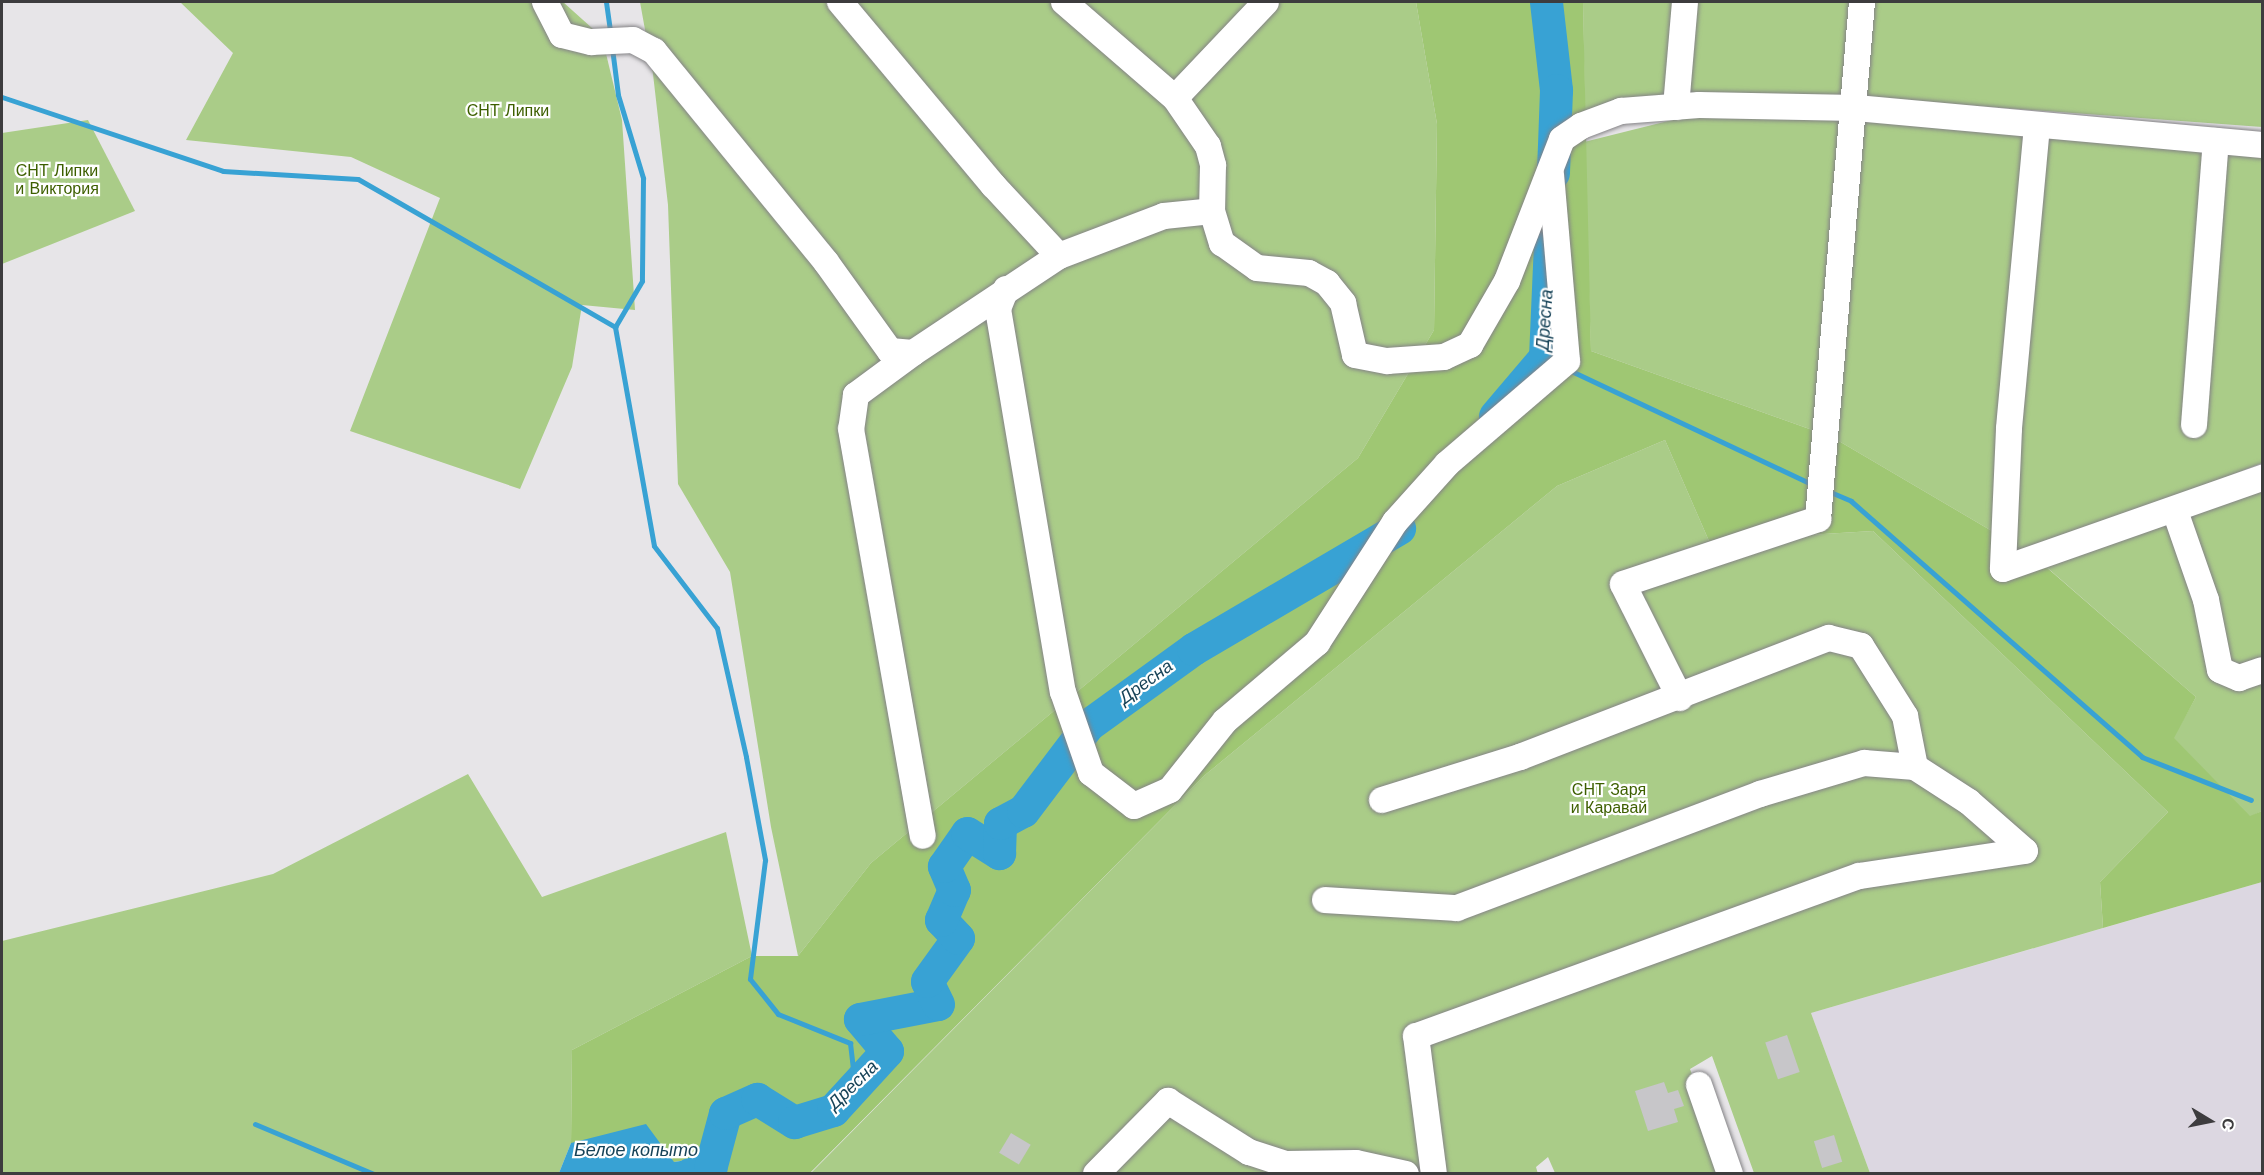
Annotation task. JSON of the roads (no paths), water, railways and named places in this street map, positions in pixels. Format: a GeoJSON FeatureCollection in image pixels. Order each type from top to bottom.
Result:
{"type":"FeatureCollection","features":[{"type":"Feature","properties":{"kind":"street"},"geometry":{"type":"LineString","coordinates":[[545,2],[562,35],[599,42],[624,40],[654,51],[820,254],[890,351],[913,353]]}},
{"type":"Feature","properties":{"kind":"street"},"geometry":{"type":"LineString","coordinates":[[840,2],[993,185],[1059,256]]}},
{"type":"Feature","properties":{"kind":"street"},"geometry":{"type":"LineString","coordinates":[[1064,2],[1175,98],[1209,146],[1213,165],[1212,211],[1222,243],[1257,268],[1309,273],[1327,284],[1343,303],[1355,354],[1387,361],[1444,357],[1470,345],[1487,318],[1516,261],[1562,139],[1581,126],[1621,111],[1676,107],[1856,108],[2262,145]]}},
{"type":"Feature","properties":{"kind":"street"},"geometry":{"type":"LineString","coordinates":[[1175,98],[1266,2]]}},
{"type":"Feature","properties":{"kind":"street"},"geometry":{"type":"LineString","coordinates":[[1676,107],[1685,2]]}},
{"type":"Feature","properties":{"kind":"street"},"geometry":{"type":"LineString","coordinates":[[1680,698],[1623,584],[1818,519],[1856,108],[1862,2]]}},
{"type":"Feature","properties":{"kind":"street"},"geometry":{"type":"LineString","coordinates":[[2037,126],[2009,429],[2003,569],[2175,511],[2262,478]]}},
{"type":"Feature","properties":{"kind":"street"},"geometry":{"type":"LineString","coordinates":[[2194,424],[2216,141]]}},
{"type":"Feature","properties":{"kind":"street"},"geometry":{"type":"LineString","coordinates":[[1006,289],[998,309],[1063,692],[1091,773],[1134,806],[1170,790],[1225,721],[1317,643],[1378,552],[1395,522],[1447,464],[1560,368],[1551,166]]}},
{"type":"Feature","properties":{"kind":"street"},"geometry":{"type":"LineString","coordinates":[[923,836],[851,429],[856,395],[1006,289],[1059,256],[1164,216],[1212,211]]}},
{"type":"Feature","properties":{"kind":"street"},"geometry":{"type":"LineString","coordinates":[[2175,511],[2206,600],[2220,670],[2239,678],[2262,669]]}},
{"type":"Feature","properties":{"kind":"street"},"geometry":{"type":"LineString","coordinates":[[1382,800],[1520,757],[1680,698],[1829,638],[1861,646],[1905,716],[1915,767]]}},
{"type":"Feature","properties":{"kind":"street"},"geometry":{"type":"LineString","coordinates":[[1326,900],[1457,908],[1760,794],[1864,763],[1915,767],[1969,802],[2025,851],[1859,876],[1416,1036],[1434,1173]]}},
{"type":"Feature","properties":{"kind":"street"},"geometry":{"type":"LineString","coordinates":[[1699,1085],[1730,1173]]}},
{"type":"Feature","properties":{"kind":"street"},"geometry":{"type":"LineString","coordinates":[[1096,1173],[1168,1101],[1249,1152],[1286,1164],[1356,1163],[1406,1173]]}},
{"type":"Feature","properties":{"kind":"water","name":"Белое копыто"},"geometry":{"type":"Polygon","coordinates":[[[646,1124],[674,1162],[718,1155],[717,1173],[559,1173],[571,1143],[646,1124]]]}},
{"type":"Feature","properties":{"kind":"waterway"},"geometry":{"type":"LineString","coordinates":[[606,2],[611,36]]}},
{"type":"Feature","properties":{"kind":"waterway","name":"Дресна"},"geometry":{"type":"LineString","coordinates":[[1546,2],[1556,90],[1553,173]]}},
{"type":"Feature","properties":{"kind":"waterway"},"geometry":{"type":"LineString","coordinates":[[612,48],[618,95],[643,178],[642,281],[615,327]]}},
{"type":"Feature","properties":{"kind":"waterway"},"geometry":{"type":"LineString","coordinates":[[2,97],[223,171],[358,179],[615,327],[654,546],[717,628],[746,757],[765,860],[750,979],[778,1014],[850,1043],[855,1086]]}},
{"type":"Feature","properties":{"kind":"waterway","name":"Дресна"},"geometry":{"type":"LineString","coordinates":[[1495,416],[1545,357],[1550,243]]}},
{"type":"Feature","properties":{"kind":"waterway"},"geometry":{"type":"LineString","coordinates":[[1567,369],[1814,485]]}},
{"type":"Feature","properties":{"kind":"waterway"},"geometry":{"type":"LineString","coordinates":[[1828,491],[1851,501],[2142,757],[2251,800]]}},
{"type":"Feature","properties":{"kind":"waterway","name":"Дресна"},"geometry":{"type":"LineString","coordinates":[[690,1174],[710,1169],[725,1113],[757,1099],[794,1122],[833,1110],[887,1051],[860,1019],[938,1004],[927,981],[958,938],[941,920],[954,890],[944,866],[967,833],[999,853],[1000,823],[1023,811],[1088,725],[1193,649],[1399,528]]}},
{"type":"Feature","properties":{"kind":"waterway"},"geometry":{"type":"LineString","coordinates":[[255,1124],[374,1174]]}},
{"type":"Feature","properties":{"kind":"park label","name":"СНТ Липки"},"geometry":{"type":"Point","coordinates":[508,111]}},
{"type":"Feature","properties":{"kind":"park label","name":"СНТ Липки и Виктория"},"geometry":{"type":"Point","coordinates":[57,180]}},
{"type":"Feature","properties":{"kind":"park label","name":"СНТ Заря и Каравай"},"geometry":{"type":"Point","coordinates":[1609,799]}}]}
